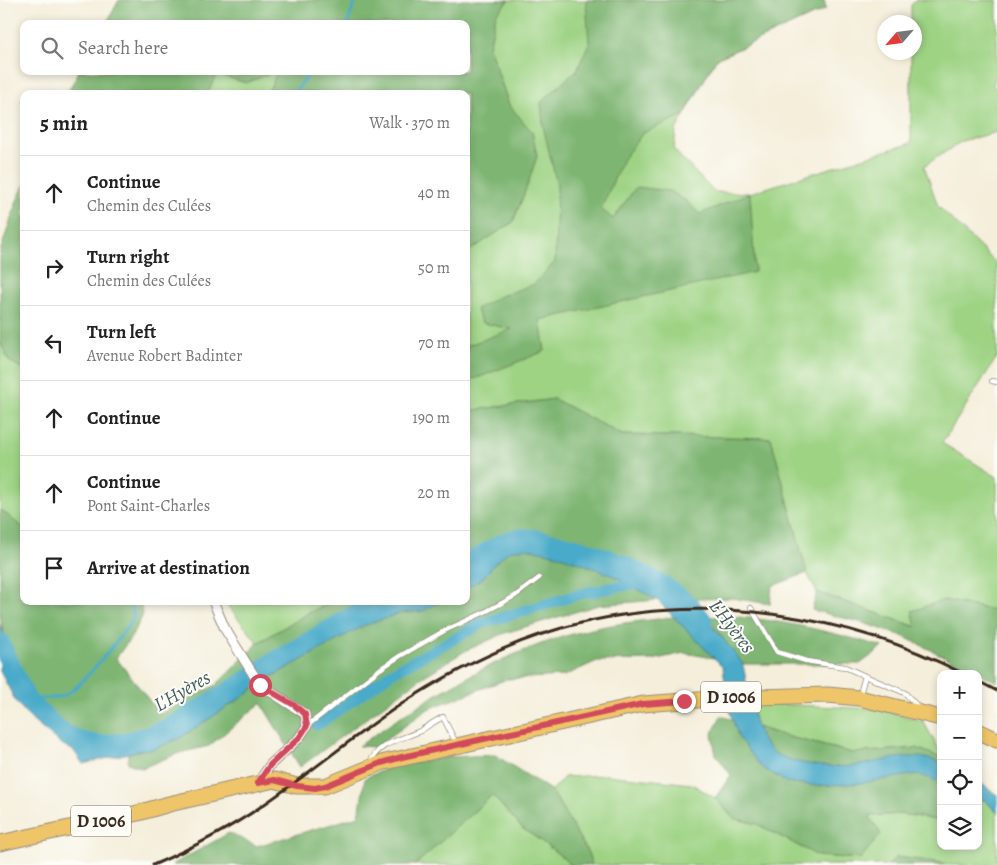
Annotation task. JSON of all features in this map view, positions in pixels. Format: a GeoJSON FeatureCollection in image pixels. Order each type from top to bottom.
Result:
{"type":"FeatureCollection","features":[{"type":"Feature","properties":{"kind":"main road","name":"D 1006"},"geometry":{"type":"LineString","coordinates":[[0,843],[138,813],[274,780],[297,786],[315,788],[325,786],[375,765],[456,745],[643,704],[808,695],[859,698],[937,717]]}},
{"type":"Feature","properties":{"kind":"main road"},"geometry":{"type":"LineString","coordinates":[[982,733],[997,740]]}},
{"type":"Feature","properties":{"kind":"street"},"geometry":{"type":"LineString","coordinates":[[215,605],[224,629],[260,685],[294,705],[305,714],[307,726],[299,738],[270,765],[258,783]]}},
{"type":"Feature","properties":{"kind":"lane"},"geometry":{"type":"LineString","coordinates":[[307,726],[380,669],[400,656],[444,631],[515,596],[538,578]]}},
{"type":"Feature","properties":{"kind":"lane"},"geometry":{"type":"LineString","coordinates":[[751,608],[777,652],[806,661],[845,667],[904,693],[925,714]]}},
{"type":"Feature","properties":{"kind":"lane"},"geometry":{"type":"LineString","coordinates":[[859,698],[865,683],[865,676]]}},
{"type":"Feature","properties":{"kind":"lane"},"geometry":{"type":"LineString","coordinates":[[375,765],[372,757],[388,744],[418,732],[443,717],[456,745]]}},
{"type":"Feature","properties":{"kind":"green space"},"geometry":{"type":"Polygon","coordinates":[[[119,0],[509,0],[496,14],[489,47],[509,105],[532,132],[537,156],[513,222],[470,250],[470,90],[269,90],[276,75],[470,75],[470,20],[108,20],[119,0]]]}},
{"type":"Feature","properties":{"kind":"green space"},"geometry":{"type":"Polygon","coordinates":[[[509,0],[824,0],[826,9],[716,59],[676,130],[674,150],[714,192],[750,193],[911,143],[911,60],[922,60],[922,15],[911,15],[911,5],[916,0],[997,0],[997,72],[993,84],[997,93],[997,132],[962,141],[924,166],[938,206],[997,264],[997,357],[942,443],[997,477],[997,597],[993,610],[944,600],[917,627],[817,592],[807,573],[771,438],[622,435],[554,399],[470,412],[470,250],[513,222],[537,156],[532,132],[509,105],[489,47],[496,14],[509,0]]]}},
{"type":"Feature","properties":{"kind":"green space"},"geometry":{"type":"Polygon","coordinates":[[[586,0],[824,0],[826,9],[716,59],[684,115],[643,133],[623,159],[601,209],[613,219],[636,187],[670,191],[686,201],[700,214],[750,193],[755,272],[540,320],[545,351],[470,380],[470,345],[512,329],[482,323],[476,309],[498,297],[534,284],[555,262],[557,185],[543,126],[541,102],[577,70],[589,43],[586,0]]]}},
{"type":"Feature","properties":{"kind":"green space"},"geometry":{"type":"Polygon","coordinates":[[[77,75],[216,75],[209,90],[69,90],[77,75]]]}},
{"type":"Feature","properties":{"kind":"green space"},"geometry":{"type":"Polygon","coordinates":[[[216,75],[246,83],[266,75],[276,75],[269,90],[209,90],[216,75]]]}},
{"type":"Feature","properties":{"kind":"green space"},"geometry":{"type":"Polygon","coordinates":[[[220,75],[266,75],[246,83],[220,75]]]}},
{"type":"Feature","properties":{"kind":"green space"},"geometry":{"type":"Polygon","coordinates":[[[20,194],[20,367],[9,361],[0,341],[0,252],[20,194]]]}},
{"type":"Feature","properties":{"kind":"green space"},"geometry":{"type":"Polygon","coordinates":[[[0,341],[9,361],[20,367],[20,526],[0,509],[0,341]]]}},
{"type":"Feature","properties":{"kind":"green space"},"geometry":{"type":"Polygon","coordinates":[[[554,399],[622,435],[771,438],[807,573],[772,586],[770,604],[732,598],[657,600],[598,605],[505,633],[465,651],[421,678],[300,767],[261,703],[209,746],[179,753],[142,768],[128,763],[131,740],[90,744],[59,730],[35,708],[15,668],[0,619],[0,509],[20,526],[20,605],[141,605],[142,617],[132,636],[116,658],[160,714],[216,685],[258,643],[308,613],[325,605],[470,605],[470,412],[554,399]]]}},
{"type":"Feature","properties":{"kind":"green space"},"geometry":{"type":"Polygon","coordinates":[[[817,592],[916,627],[912,611],[944,600],[997,611],[997,682],[982,675],[982,670],[972,670],[900,635],[860,622],[812,610],[817,592]]]}},
{"type":"Feature","properties":{"kind":"green space"},"geometry":{"type":"Polygon","coordinates":[[[227,605],[325,605],[308,613],[258,643],[227,605]]]}},
{"type":"Feature","properties":{"kind":"green space"},"geometry":{"type":"Polygon","coordinates":[[[674,617],[714,658],[684,653],[652,660],[597,661],[564,676],[507,679],[428,709],[376,747],[359,746],[446,689],[507,658],[572,634],[606,626],[674,617]]]}},
{"type":"Feature","properties":{"kind":"green space"},"geometry":{"type":"Polygon","coordinates":[[[703,617],[743,617],[783,623],[833,633],[883,647],[860,664],[742,664],[713,625],[703,617]]]}},
{"type":"Feature","properties":{"kind":"green space"},"geometry":{"type":"Polygon","coordinates":[[[751,703],[878,709],[923,721],[937,746],[937,756],[917,748],[853,753],[757,727],[751,703]]]}},
{"type":"Feature","properties":{"kind":"green space"},"geometry":{"type":"Polygon","coordinates":[[[721,716],[785,736],[853,753],[917,748],[937,756],[937,820],[903,814],[869,816],[881,834],[860,859],[818,856],[757,824],[733,818],[715,798],[731,775],[716,755],[712,734],[721,716]]]}},
{"type":"Feature","properties":{"kind":"green space"},"geometry":{"type":"Polygon","coordinates":[[[495,755],[552,791],[588,853],[592,865],[572,865],[522,828],[492,795],[415,865],[172,865],[229,833],[257,846],[359,816],[365,778],[392,766],[448,757],[495,755]]]}},
{"type":"Feature","properties":{"kind":"green space"},"geometry":{"type":"Polygon","coordinates":[[[606,775],[692,784],[715,798],[733,818],[757,824],[818,856],[860,859],[868,816],[903,814],[937,820],[937,850],[982,850],[982,800],[986,801],[997,813],[997,865],[946,865],[944,863],[896,857],[889,865],[592,865],[588,853],[552,791],[564,777],[606,775]]]}},
{"type":"Feature","properties":{"kind":"green space"},"geometry":{"type":"Polygon","coordinates":[[[492,795],[522,828],[572,865],[415,865],[492,795]]]}},
{"type":"Feature","properties":{"kind":"green space"},"geometry":{"type":"Polygon","coordinates":[[[896,857],[944,863],[946,865],[889,865],[896,857]]]}},
{"type":"Feature","properties":{"kind":"water"},"geometry":{"type":"Polygon","coordinates":[[[514,538],[525,538],[567,546],[599,556],[636,572],[686,602],[715,629],[737,656],[742,663],[755,722],[759,733],[770,750],[795,761],[834,767],[907,757],[930,759],[937,762],[937,781],[917,774],[861,783],[817,786],[786,782],[761,767],[739,738],[728,706],[723,667],[657,600],[618,578],[591,567],[555,554],[525,548],[509,551],[495,563],[482,579],[470,586],[470,561],[503,542],[514,538]]]}},
{"type":"Feature","properties":{"kind":"water"},"geometry":{"type":"Polygon","coordinates":[[[377,605],[434,605],[423,611],[401,613],[363,626],[262,682],[256,683],[250,692],[180,738],[154,749],[141,750],[83,764],[74,751],[60,743],[34,722],[16,702],[0,671],[0,624],[8,653],[26,697],[35,709],[59,730],[78,740],[97,745],[120,744],[143,738],[188,717],[312,638],[377,605]]]}},
{"type":"Feature","properties":{"kind":"water"},"geometry":{"type":"Polygon","coordinates":[[[982,784],[997,795],[997,813],[986,801],[982,800],[982,784]]]}},
{"type":"Feature","properties":{"kind":"waterway"},"geometry":{"type":"LineString","coordinates":[[348,20],[356,0]]}},
{"type":"Feature","properties":{"kind":"waterway"},"geometry":{"type":"LineString","coordinates":[[296,90],[309,75]]}},
{"type":"Feature","properties":{"kind":"waterway","name":"L'Hyères"},"geometry":{"type":"LineString","coordinates":[[470,562],[501,544],[517,538],[566,545],[610,559],[654,580],[691,606],[703,621]]}},
{"type":"Feature","properties":{"kind":"waterway"},"geometry":{"type":"LineString","coordinates":[[317,725],[395,671],[483,623],[584,593],[655,580]]}},
{"type":"Feature","properties":{"kind":"waterway"},"geometry":{"type":"LineString","coordinates":[[27,700],[65,695],[81,682],[112,647],[134,617],[130,605]]}},
{"type":"Feature","properties":{"kind":"waterway","name":"L'Hyères"},"geometry":{"type":"LineString","coordinates":[[0,642],[27,700],[59,730],[77,740],[99,745],[125,742],[170,727],[270,664],[354,615],[377,605]]}},
{"type":"Feature","properties":{"kind":"railway"},"geometry":{"type":"LineString","coordinates":[[153,865],[182,852],[239,821],[403,703],[444,678],[509,646],[577,624],[626,614],[675,610],[725,610],[775,614],[824,623],[872,636],[919,653],[955,670]]}},
{"type":"Feature","properties":{"kind":"railway"},"geometry":{"type":"LineString","coordinates":[[982,683],[997,691]]}},
{"type":"Feature","properties":{"kind":"route"},"geometry":{"type":"LineString","coordinates":[[260,685],[294,705],[305,714],[307,726],[299,738],[270,765],[258,783],[274,780],[315,788],[325,786],[381,763],[446,747],[643,704],[684,701]]}}]}
